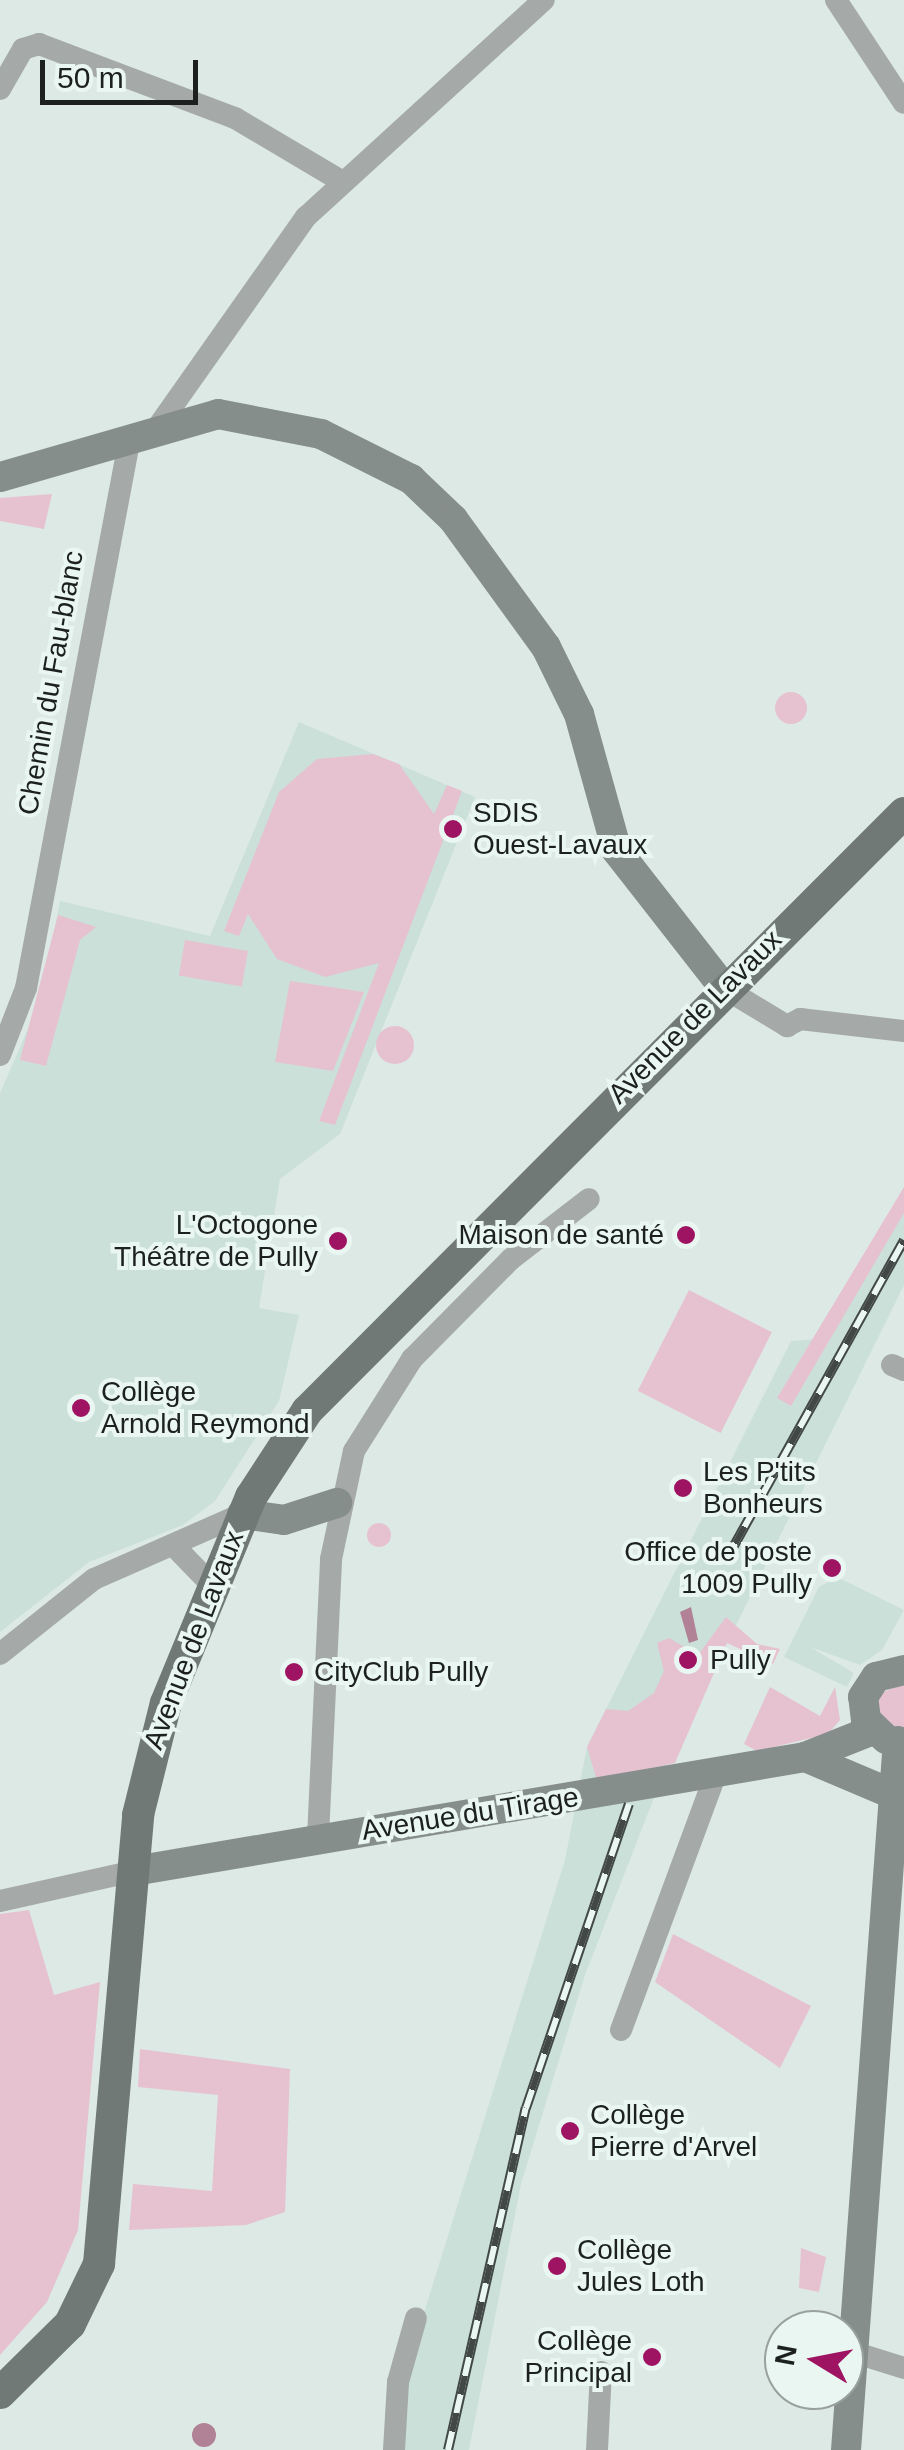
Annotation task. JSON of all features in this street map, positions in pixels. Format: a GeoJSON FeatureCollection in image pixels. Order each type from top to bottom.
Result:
{"type":"FeatureCollection","features":[{"type":"Feature","properties":{"kind":"main road","name":"Avenue de Lavaux"},"geometry":{"type":"LineString","coordinates":[[0,2393],[70,2324],[100,2264],[134,1871],[154,1740],[209,1582],[242,1514],[306,1411],[600,1112],[904,812]]}},
{"type":"Feature","properties":{"kind":"street"},"geometry":{"type":"LineString","coordinates":[[144,432],[260,276],[343,182],[544,0]]}},
{"type":"Feature","properties":{"kind":"street"},"geometry":{"type":"LineString","coordinates":[[836,0],[904,103]]}},
{"type":"Feature","properties":{"kind":"street"},"geometry":{"type":"LineString","coordinates":[[0,90],[22,49],[39,44],[235,118],[343,182]]}},
{"type":"Feature","properties":{"kind":"street"},"geometry":{"type":"LineString","coordinates":[[0,476],[218,414],[276,420],[368,453],[453,519],[571,696],[616,851],[724,988],[787,1026],[824,1020],[904,1031]]}},
{"type":"Feature","properties":{"kind":"street","name":"Chemin du Fau-blanc"},"geometry":{"type":"LineString","coordinates":[[0,1055],[26,988],[144,432]]}},
{"type":"Feature","properties":{"kind":"street"},"geometry":{"type":"LineString","coordinates":[[318,1838],[337,1503],[366,1424],[441,1330],[552,1222],[589,1199]]}},
{"type":"Feature","properties":{"kind":"street"},"geometry":{"type":"LineString","coordinates":[[270,1468],[276,1493],[304,1517]]}},
{"type":"Feature","properties":{"kind":"street"},"geometry":{"type":"LineString","coordinates":[[0,1654],[94,1579],[176,1548],[242,1514],[304,1517],[337,1503]]}},
{"type":"Feature","properties":{"kind":"street"},"geometry":{"type":"LineString","coordinates":[[176,1548],[209,1582]]}},
{"type":"Feature","properties":{"kind":"street"},"geometry":{"type":"LineString","coordinates":[[857,2310],[896,1873],[892,1737],[862,1709],[868,1686],[904,1670]]}},
{"type":"Feature","properties":{"kind":"street","name":"Avenue du Tirage"},"geometry":{"type":"LineString","coordinates":[[134,1871],[806,1757],[892,1737]]}},
{"type":"Feature","properties":{"kind":"street"},"geometry":{"type":"LineString","coordinates":[[806,1757],[895,1794]]}},
{"type":"Feature","properties":{"kind":"street"},"geometry":{"type":"LineString","coordinates":[[621,2030],[717,1770]]}},
{"type":"Feature","properties":{"kind":"street"},"geometry":{"type":"LineString","coordinates":[[0,1901],[134,1871]]}},
{"type":"Feature","properties":{"kind":"street"},"geometry":{"type":"LineString","coordinates":[[394,2450],[398,2382],[416,2318]]}},
{"type":"Feature","properties":{"kind":"street"},"geometry":{"type":"LineString","coordinates":[[864,2355],[904,2368]]}},
{"type":"Feature","properties":{"kind":"street"},"geometry":{"type":"LineString","coordinates":[[597,2450],[601,2372]]}},
{"type":"Feature","properties":{"kind":"street"},"geometry":{"type":"LineString","coordinates":[[846,2450],[849,2410]]}},
{"type":"Feature","properties":{"kind":"shaded area"},"geometry":{"type":"Polygon","coordinates":[[[52,494],[44,529],[0,521],[0,498],[52,494]]]}},
{"type":"Feature","properties":{"kind":"shaded area"},"geometry":{"type":"Polygon","coordinates":[[[791,692],[802,697],[807,708],[802,719],[791,724],[780,719],[775,708],[780,697],[791,692]]]}},
{"type":"Feature","properties":{"kind":"shaded area"},"geometry":{"type":"Polygon","coordinates":[[[299,722],[475,797],[340,1134],[280,1179],[259,1308],[299,1315],[279,1401],[215,1501],[183,1525],[89,1562],[0,1632],[0,1093],[41,999],[60,901],[210,936],[299,722]]]}},
{"type":"Feature","properties":{"kind":"shaded area"},"geometry":{"type":"Polygon","coordinates":[[[373,754],[399,764],[434,814],[447,785],[462,791],[335,1125],[319,1121],[379,963],[325,977],[277,959],[248,914],[239,936],[224,931],[279,792],[317,759],[373,754]]]}},
{"type":"Feature","properties":{"kind":"shaded area"},"geometry":{"type":"Polygon","coordinates":[[[58,915],[96,927],[80,940],[46,1066],[20,1060],[58,915]]]}},
{"type":"Feature","properties":{"kind":"shaded area"},"geometry":{"type":"Polygon","coordinates":[[[185,940],[248,951],[242,987],[179,975],[185,940]]]}},
{"type":"Feature","properties":{"kind":"shaded area"},"geometry":{"type":"Polygon","coordinates":[[[290,981],[364,992],[333,1071],[275,1062],[290,981]]]}},
{"type":"Feature","properties":{"kind":"shaded area"},"geometry":{"type":"Polygon","coordinates":[[[395,1026],[408,1032],[414,1045],[408,1058],[395,1064],[382,1058],[376,1045],[382,1032],[395,1026]]]}},
{"type":"Feature","properties":{"kind":"shaded area"},"geometry":{"type":"Polygon","coordinates":[[[904,1187],[904,1285],[666,1767],[585,1975],[521,2184],[469,2450],[394,2450],[422,2319],[565,1860],[587,1747],[791,1341],[817,1339],[904,1187]]]}},
{"type":"Feature","properties":{"kind":"shaded area"},"geometry":{"type":"Polygon","coordinates":[[[904,1187],[904,1213],[791,1406],[777,1398],[904,1187]]]}},
{"type":"Feature","properties":{"kind":"shaded area"},"geometry":{"type":"Polygon","coordinates":[[[689,1290],[772,1332],[721,1433],[638,1391],[689,1290]]]}},
{"type":"Feature","properties":{"kind":"shaded area"},"geometry":{"type":"Polygon","coordinates":[[[379,1523],[391,1535],[379,1547],[367,1535],[379,1523]]]}},
{"type":"Feature","properties":{"kind":"shaded area"},"geometry":{"type":"Polygon","coordinates":[[[837,1577],[904,1610],[882,1650],[860,1665],[810,1647],[854,1673],[847,1687],[784,1657],[819,1587],[837,1577]]]}},
{"type":"Feature","properties":{"kind":"shaded area"},"geometry":{"type":"Polygon","coordinates":[[[691,1607],[698,1640],[689,1643],[680,1612],[691,1607]]]}},
{"type":"Feature","properties":{"kind":"shaded area"},"geometry":{"type":"Polygon","coordinates":[[[726,1617],[757,1644],[780,1649],[773,1664],[727,1643],[675,1763],[597,1781],[587,1747],[606,1709],[628,1711],[654,1693],[664,1671],[657,1643],[669,1638],[698,1655],[726,1617]]]}},
{"type":"Feature","properties":{"kind":"shaded area"},"geometry":{"type":"Polygon","coordinates":[[[904,1682],[904,1728],[898,1729],[880,1718],[878,1695],[904,1682]]]}},
{"type":"Feature","properties":{"kind":"shaded area"},"geometry":{"type":"Polygon","coordinates":[[[770,1687],[820,1716],[835,1687],[840,1720],[828,1734],[757,1751],[744,1744],[770,1687]]]}},
{"type":"Feature","properties":{"kind":"shaded area"},"geometry":{"type":"Polygon","coordinates":[[[29,1910],[54,1995],[100,1982],[78,2230],[47,2302],[0,2355],[0,1914],[29,1910]]]}},
{"type":"Feature","properties":{"kind":"shaded area"},"geometry":{"type":"Polygon","coordinates":[[[673,1934],[811,2006],[780,2068],[655,1982],[673,1934]]]}},
{"type":"Feature","properties":{"kind":"shaded area"},"geometry":{"type":"Polygon","coordinates":[[[140,2049],[290,2069],[285,2212],[246,2225],[129,2230],[133,2184],[212,2191],[218,2095],[138,2087],[140,2049]]]}},
{"type":"Feature","properties":{"kind":"shaded area"},"geometry":{"type":"Polygon","coordinates":[[[801,2248],[826,2257],[819,2292],[799,2288],[801,2248]]]}},
{"type":"Feature","properties":{"kind":"shaded area"},"geometry":{"type":"Polygon","coordinates":[[[204,2423],[213,2426],[213,2444],[204,2447],[195,2444],[192,2435],[195,2426],[204,2423]]]}},
{"type":"Feature","properties":{"kind":"railway"},"geometry":{"type":"LineString","coordinates":[[726,1560],[904,1240]]}},
{"type":"Feature","properties":{"kind":"railway"},"geometry":{"type":"LineString","coordinates":[[448,2450],[526,2108],[629,1804]]}},
{"type":"Feature","properties":{"kind":"place","name":"SDIS Ouest-Lavaux"},"geometry":{"type":"Point","coordinates":[453,829]}},
{"type":"Feature","properties":{"kind":"place","name":"Maison de santé"},"geometry":{"type":"Point","coordinates":[686,1235]}},
{"type":"Feature","properties":{"kind":"place","name":"L'Octogone Théâtre de Pully"},"geometry":{"type":"Point","coordinates":[338,1241]}},
{"type":"Feature","properties":{"kind":"place","name":"Collège Arnold Reymond"},"geometry":{"type":"Point","coordinates":[81,1408]}},
{"type":"Feature","properties":{"kind":"place","name":"Les P'tits Bonheurs"},"geometry":{"type":"Point","coordinates":[683,1488]}},
{"type":"Feature","properties":{"kind":"place","name":"Office de poste 1009 Pully"},"geometry":{"type":"Point","coordinates":[832,1568]}},
{"type":"Feature","properties":{"kind":"place","name":"Pully"},"geometry":{"type":"Point","coordinates":[688,1660]}},
{"type":"Feature","properties":{"kind":"place","name":"CityClub Pully"},"geometry":{"type":"Point","coordinates":[294,1672]}},
{"type":"Feature","properties":{"kind":"place","name":"Collège Pierre d'Arvel"},"geometry":{"type":"Point","coordinates":[570,2131]}},
{"type":"Feature","properties":{"kind":"place","name":"Collège Jules Loth"},"geometry":{"type":"Point","coordinates":[557,2266]}},
{"type":"Feature","properties":{"kind":"place","name":"Collège Principal"},"geometry":{"type":"Point","coordinates":[652,2357]}}]}
